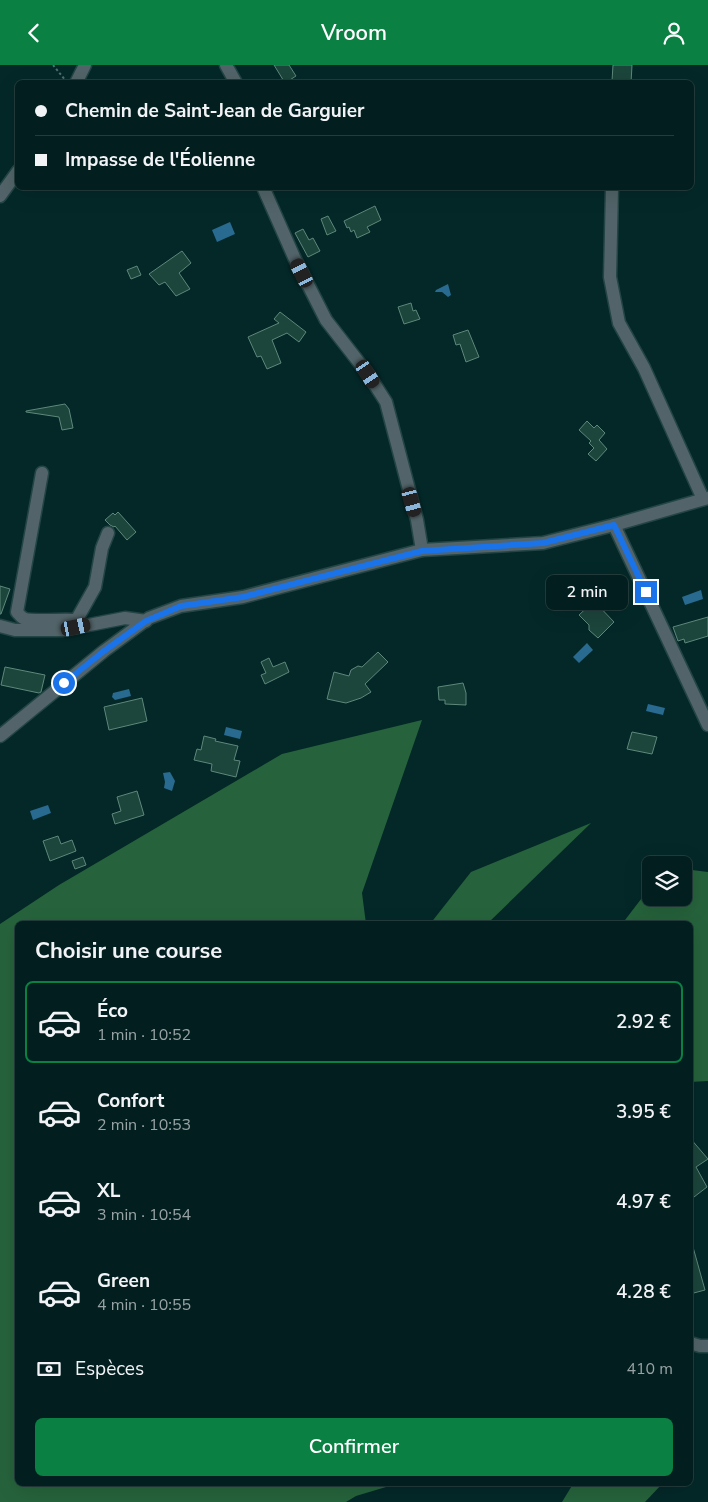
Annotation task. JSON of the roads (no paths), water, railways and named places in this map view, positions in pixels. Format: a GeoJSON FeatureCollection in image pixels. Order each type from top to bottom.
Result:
{"type":"FeatureCollection","features":[{"type":"Feature","properties":{"kind":"street"},"geometry":{"type":"LineString","coordinates":[[78,80],[85,65]]}},
{"type":"Feature","properties":{"kind":"street"},"geometry":{"type":"LineString","coordinates":[[226,65],[234,80]]}},
{"type":"Feature","properties":{"kind":"street"},"geometry":{"type":"LineString","coordinates":[[0,196],[15,175]]}},
{"type":"Feature","properties":{"kind":"street"},"geometry":{"type":"LineString","coordinates":[[264,190],[294,257],[326,320],[368,374],[386,402],[417,520],[422,551]]}},
{"type":"Feature","properties":{"kind":"street"},"geometry":{"type":"LineString","coordinates":[[0,736],[104,651],[146,621],[181,606],[243,597],[422,551],[543,543],[706,499],[644,368],[619,323],[610,277],[612,190]]}},
{"type":"Feature","properties":{"kind":"street"},"geometry":{"type":"LineString","coordinates":[[42,473],[17,612],[23,618],[32,621],[73,620],[76,627]]}},
{"type":"Feature","properties":{"kind":"street"},"geometry":{"type":"LineString","coordinates":[[614,525],[708,725]]}},
{"type":"Feature","properties":{"kind":"street"},"geometry":{"type":"LineString","coordinates":[[76,627],[77,619],[96,587],[102,548],[108,533]]}},
{"type":"Feature","properties":{"kind":"street"},"geometry":{"type":"LineString","coordinates":[[0,627],[15,630],[63,630],[125,617],[146,621]]}},
{"type":"Feature","properties":{"kind":"street"},"geometry":{"type":"LineString","coordinates":[[693,1344],[708,1346]]}},
{"type":"Feature","properties":{"kind":"water"},"geometry":{"type":"Polygon","coordinates":[[[230,222],[235,234],[217,242],[212,230],[230,222]]]}},
{"type":"Feature","properties":{"kind":"water"},"geometry":{"type":"Polygon","coordinates":[[[448,284],[451,295],[448,297],[442,292],[435,292],[436,290],[448,284]]]}},
{"type":"Feature","properties":{"kind":"water"},"geometry":{"type":"Polygon","coordinates":[[[701,590],[703,599],[685,605],[682,597],[701,590]]]}},
{"type":"Feature","properties":{"kind":"water"},"geometry":{"type":"Polygon","coordinates":[[[587,643],[593,650],[579,663],[573,657],[587,643]]]}},
{"type":"Feature","properties":{"kind":"water"},"geometry":{"type":"Polygon","coordinates":[[[129,689],[131,696],[115,700],[112,697],[113,693],[129,689]]]}},
{"type":"Feature","properties":{"kind":"water"},"geometry":{"type":"Polygon","coordinates":[[[648,704],[665,708],[663,715],[646,711],[648,704]]]}},
{"type":"Feature","properties":{"kind":"water"},"geometry":{"type":"Polygon","coordinates":[[[226,727],[242,731],[240,739],[224,735],[226,727]]]}},
{"type":"Feature","properties":{"kind":"water"},"geometry":{"type":"Polygon","coordinates":[[[170,772],[175,781],[172,791],[164,788],[163,773],[170,772]]]}},
{"type":"Feature","properties":{"kind":"water"},"geometry":{"type":"Polygon","coordinates":[[[48,805],[51,813],[33,820],[30,811],[48,805]]]}}]}
